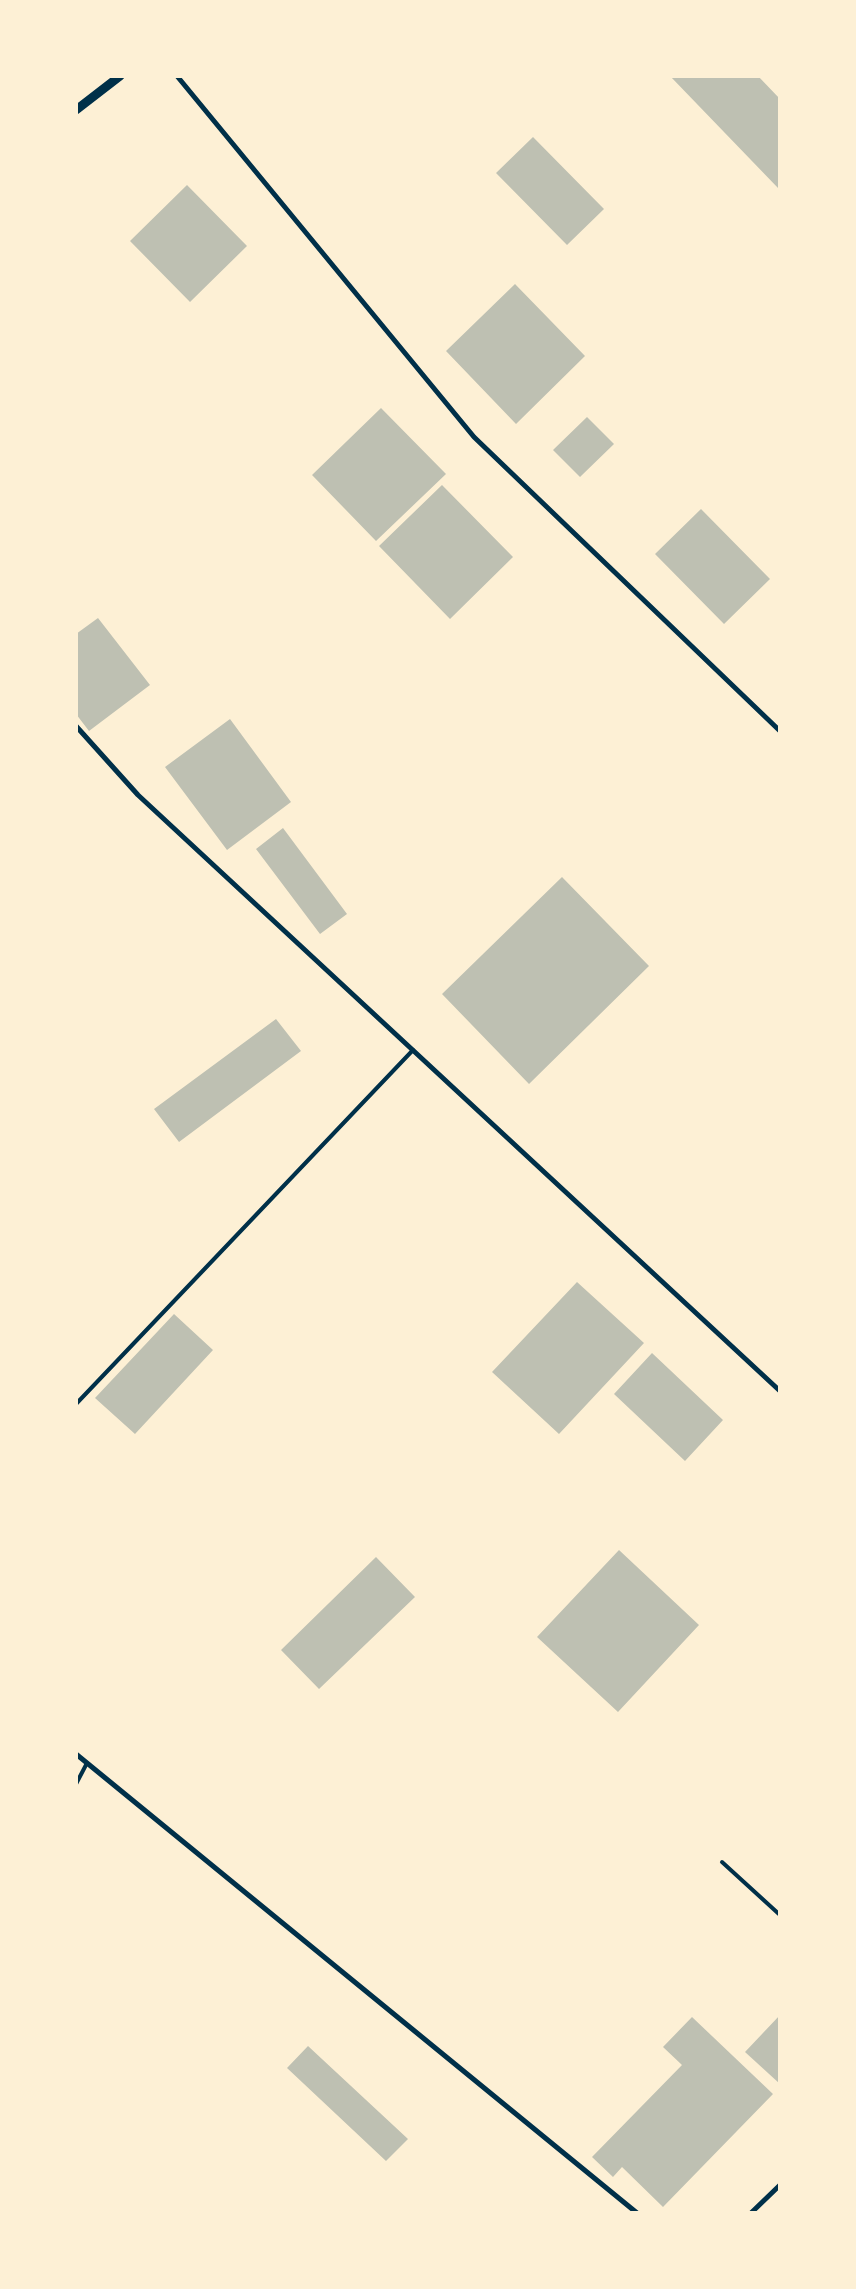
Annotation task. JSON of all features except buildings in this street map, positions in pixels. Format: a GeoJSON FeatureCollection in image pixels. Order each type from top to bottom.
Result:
{"type":"FeatureCollection","features":[{"type":"Feature","properties":{"kind":"street"},"geometry":{"type":"LineString","coordinates":[[76,110],[120,76]]}},
{"type":"Feature","properties":{"kind":"street"},"geometry":{"type":"LineString","coordinates":[[177,76],[474,437],[780,731]]}},
{"type":"Feature","properties":{"kind":"street"},"geometry":{"type":"LineString","coordinates":[[76,726],[138,795],[780,1391]]}},
{"type":"Feature","properties":{"kind":"street"},"geometry":{"type":"LineString","coordinates":[[76,1754],[637,2213]]}},
{"type":"Feature","properties":{"kind":"street"},"geometry":{"type":"LineString","coordinates":[[751,2213],[780,2185]]}},
{"type":"Feature","properties":{"kind":"lane"},"geometry":{"type":"LineString","coordinates":[[76,1404],[413,1050]]}},
{"type":"Feature","properties":{"kind":"lane"},"geometry":{"type":"LineString","coordinates":[[76,1784],[88,1763]]}},
{"type":"Feature","properties":{"kind":"lane"},"geometry":{"type":"LineString","coordinates":[[722,1862],[780,1916]]}}]}
